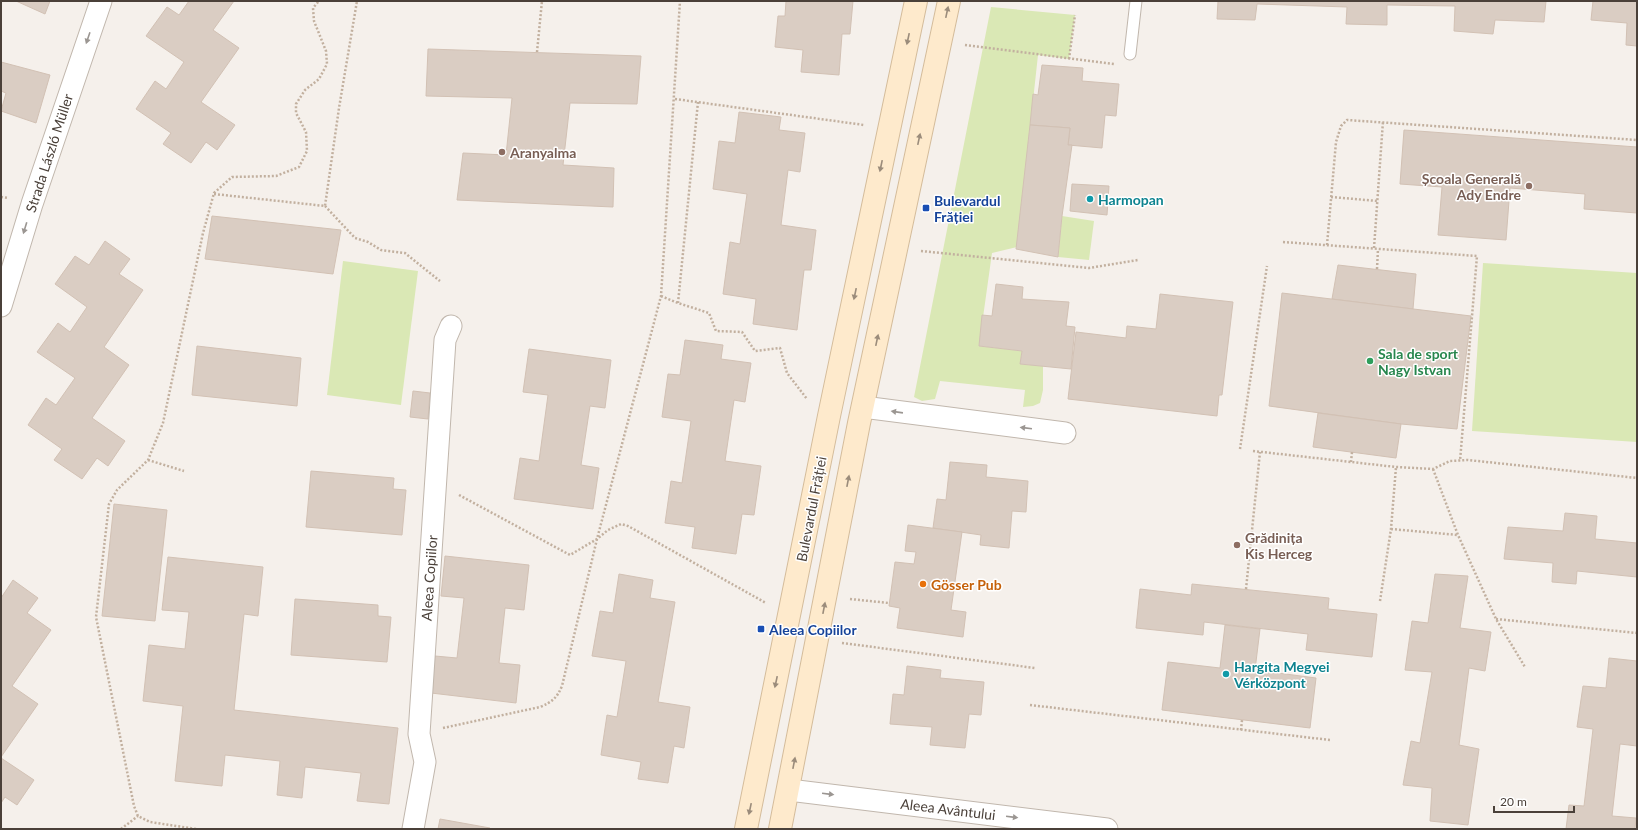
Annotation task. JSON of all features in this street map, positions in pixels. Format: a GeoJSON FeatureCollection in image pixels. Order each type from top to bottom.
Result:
{"type":"FeatureCollection","features":[{"type":"Feature","properties":{"kind":"main road","name":"Bulevardul Frăției"},"geometry":{"type":"LineString","coordinates":[[746,829],[831,406],[916,1]]}},
{"type":"Feature","properties":{"kind":"main road"},"geometry":{"type":"LineString","coordinates":[[780,829],[789,790],[863,407],[949,1]]}},
{"type":"Feature","properties":{"kind":"street","name":"Strada László Müller"},"geometry":{"type":"LineString","coordinates":[[1,306],[32,204],[101,1]]}},
{"type":"Feature","properties":{"kind":"street","name":"Aleea Copiilor"},"geometry":{"type":"LineString","coordinates":[[413,829],[425,762],[419,734],[445,340],[451,326]]}},
{"type":"Feature","properties":{"kind":"street"},"geometry":{"type":"LineString","coordinates":[[863,407],[1064,433]]}},
{"type":"Feature","properties":{"kind":"street","name":"Aleea Avântului"},"geometry":{"type":"LineString","coordinates":[[789,790],[1107,829]]}},
{"type":"Feature","properties":{"kind":"lane"},"geometry":{"type":"LineString","coordinates":[[1130,54],[1136,1]]}},
{"type":"Feature","properties":{"kind":"path"},"geometry":{"type":"LineString","coordinates":[[196,829],[150,822],[138,816],[134,806],[96,617],[109,504],[117,490],[148,460],[163,423],[203,233],[214,194],[232,177],[276,176],[299,167],[307,151],[308,141],[306,132],[296,113],[296,104],[305,90],[319,78],[327,64],[326,51],[314,21],[313,8],[319,1]]}},
{"type":"Feature","properties":{"kind":"path"},"geometry":{"type":"LineString","coordinates":[[325,206],[339,108],[358,1]]}},
{"type":"Feature","properties":{"kind":"path"},"geometry":{"type":"LineString","coordinates":[[537,52],[542,1]]}},
{"type":"Feature","properties":{"kind":"path"},"geometry":{"type":"LineString","coordinates":[[419,734],[540,707],[550,703],[558,696],[562,686],[597,539],[661,296],[675,99],[680,1]]}},
{"type":"Feature","properties":{"kind":"path"},"geometry":{"type":"LineString","coordinates":[[1069,59],[1075,15]]}},
{"type":"Feature","properties":{"kind":"path"},"geometry":{"type":"LineString","coordinates":[[940,42],[1120,65]]}},
{"type":"Feature","properties":{"kind":"path"},"geometry":{"type":"LineString","coordinates":[[675,99],[889,129]]}},
{"type":"Feature","properties":{"kind":"path"},"geometry":{"type":"LineString","coordinates":[[678,303],[698,102]]}},
{"type":"Feature","properties":{"kind":"path"},"geometry":{"type":"LineString","coordinates":[[1327,245],[1336,142],[1341,126],[1347,120],[1383,121],[1637,140]]}},
{"type":"Feature","properties":{"kind":"path"},"geometry":{"type":"LineString","coordinates":[[1374,248],[1383,121]]}},
{"type":"Feature","properties":{"kind":"path"},"geometry":{"type":"LineString","coordinates":[[214,194],[325,206],[355,238],[368,242],[381,250],[405,253],[440,281]]}},
{"type":"Feature","properties":{"kind":"path"},"geometry":{"type":"LineString","coordinates":[[1331,197],[1378,201]]}},
{"type":"Feature","properties":{"kind":"path"},"geometry":{"type":"LineString","coordinates":[[1283,242],[1477,256],[1460,461]]}},
{"type":"Feature","properties":{"kind":"path"},"geometry":{"type":"LineString","coordinates":[[897,248],[1088,268],[1138,260]]}},
{"type":"Feature","properties":{"kind":"path"},"geometry":{"type":"LineString","coordinates":[[1377,269],[1378,249]]}},
{"type":"Feature","properties":{"kind":"path"},"geometry":{"type":"LineString","coordinates":[[1240,449],[1267,266]]}},
{"type":"Feature","properties":{"kind":"path"},"geometry":{"type":"LineString","coordinates":[[661,296],[709,313],[716,331],[742,332],[754,351],[780,348],[787,373],[810,402],[831,406]]}},
{"type":"Feature","properties":{"kind":"path"},"geometry":{"type":"LineString","coordinates":[[1253,451],[1396,467],[1433,469],[1442,464],[1460,461],[1637,478]]}},
{"type":"Feature","properties":{"kind":"path"},"geometry":{"type":"LineString","coordinates":[[1246,589],[1260,452]]}},
{"type":"Feature","properties":{"kind":"path"},"geometry":{"type":"LineString","coordinates":[[1351,462],[1352,452]]}},
{"type":"Feature","properties":{"kind":"path"},"geometry":{"type":"LineString","coordinates":[[148,460],[184,471]]}},
{"type":"Feature","properties":{"kind":"path"},"geometry":{"type":"LineString","coordinates":[[1380,601],[1391,529],[1396,467]]}},
{"type":"Feature","properties":{"kind":"path"},"geometry":{"type":"LineString","coordinates":[[1433,469],[1458,535],[1496,619],[1525,667]]}},
{"type":"Feature","properties":{"kind":"path"},"geometry":{"type":"LineString","coordinates":[[436,482],[570,555],[597,539],[608,530],[621,524],[628,526],[789,616]]}},
{"type":"Feature","properties":{"kind":"path"},"geometry":{"type":"LineString","coordinates":[[1391,529],[1458,535]]}},
{"type":"Feature","properties":{"kind":"path"},"geometry":{"type":"LineString","coordinates":[[826,596],[890,603]]}},
{"type":"Feature","properties":{"kind":"path"},"geometry":{"type":"LineString","coordinates":[[1496,619],[1637,633]]}},
{"type":"Feature","properties":{"kind":"path"},"geometry":{"type":"LineString","coordinates":[[817,640],[1035,668]]}},
{"type":"Feature","properties":{"kind":"path"},"geometry":{"type":"LineString","coordinates":[[1030,705],[1330,740]]}},
{"type":"Feature","properties":{"kind":"path"},"geometry":{"type":"LineString","coordinates":[[1241,730],[1242,720]]}},
{"type":"Feature","properties":{"kind":"path"},"geometry":{"type":"LineString","coordinates":[[121,829],[138,816]]}},
{"type":"Feature","properties":{"kind":"green space"},"geometry":{"type":"Polygon","coordinates":[[[991,7],[1075,15],[1069,59],[1038,55],[1017,247],[992,253],[979,346],[1022,351],[1020,364],[1043,366],[1043,390],[1040,403],[1033,406],[1023,407],[1025,390],[940,381],[935,399],[922,401],[914,397],[991,7]]]}},
{"type":"Feature","properties":{"kind":"green space"},"geometry":{"type":"Polygon","coordinates":[[[1062,216],[1094,221],[1089,260],[1058,257],[1062,216]]]}},
{"type":"Feature","properties":{"kind":"green space"},"geometry":{"type":"Polygon","coordinates":[[[343,261],[418,271],[401,405],[327,395],[343,261]]]}},
{"type":"Feature","properties":{"kind":"green space"},"geometry":{"type":"Polygon","coordinates":[[[1483,263],[1637,273],[1637,442],[1472,431],[1483,263]]]}},
{"type":"Feature","properties":{"kind":"building"},"geometry":{"type":"Polygon","coordinates":[[[16,1],[50,1],[45,14],[16,1]]]}},
{"type":"Feature","properties":{"kind":"building"},"geometry":{"type":"Polygon","coordinates":[[[189,1],[234,1],[213,30],[239,48],[201,102],[235,125],[217,150],[206,142],[191,163],[163,144],[171,133],[136,109],[155,81],[166,89],[184,62],[146,36],[167,7],[179,15],[189,1]]]}},
{"type":"Feature","properties":{"kind":"building"},"geometry":{"type":"Polygon","coordinates":[[[786,1],[853,1],[850,34],[842,34],[839,75],[801,72],[803,50],[775,47],[778,16],[785,16],[786,1]]]}},
{"type":"Feature","properties":{"kind":"building"},"geometry":{"type":"Polygon","coordinates":[[[1218,1],[1546,1],[1544,22],[1495,20],[1493,34],[1454,31],[1455,6],[1387,5],[1387,25],[1346,24],[1347,7],[1257,4],[1255,20],[1217,19],[1218,1]]]}},
{"type":"Feature","properties":{"kind":"building"},"geometry":{"type":"Polygon","coordinates":[[[1593,1],[1637,1],[1637,46],[1626,45],[1627,23],[1591,20],[1593,1]]]}},
{"type":"Feature","properties":{"kind":"building"},"geometry":{"type":"Polygon","coordinates":[[[428,49],[641,56],[637,104],[570,103],[563,165],[614,168],[613,207],[457,200],[463,153],[506,155],[512,98],[426,96],[428,49]]]}},
{"type":"Feature","properties":{"kind":"building"},"geometry":{"type":"Polygon","coordinates":[[[1,62],[50,75],[36,123],[1,111],[6,93],[1,91],[1,62]]]}},
{"type":"Feature","properties":{"kind":"building"},"geometry":{"type":"Polygon","coordinates":[[[1042,65],[1083,68],[1082,81],[1119,84],[1116,116],[1105,115],[1102,148],[1068,145],[1070,128],[1030,125],[1033,94],[1038,95],[1042,65]]]}},
{"type":"Feature","properties":{"kind":"building"},"geometry":{"type":"Polygon","coordinates":[[[739,112],[781,117],[779,130],[805,133],[800,172],[788,170],[781,225],[816,230],[811,270],[804,270],[797,330],[753,324],[756,299],[723,294],[730,242],[740,244],[747,194],[713,189],[719,141],[735,143],[739,112]]]}},
{"type":"Feature","properties":{"kind":"building"},"geometry":{"type":"Polygon","coordinates":[[[1030,125],[1070,128],[1068,145],[1072,145],[1058,257],[1016,249],[1030,125]]]}},
{"type":"Feature","properties":{"kind":"building","name":"Școala Generală Ady Endre"},"geometry":{"type":"Polygon","coordinates":[[[1404,130],[1637,147],[1637,213],[1584,209],[1585,194],[1510,188],[1506,240],[1438,235],[1442,187],[1400,184],[1404,130]]]}},
{"type":"Feature","properties":{"kind":"building","name":"Harmopan"},"geometry":{"type":"Polygon","coordinates":[[[1072,184],[1109,186],[1107,215],[1070,211],[1072,184]]]}},
{"type":"Feature","properties":{"kind":"building"},"geometry":{"type":"Polygon","coordinates":[[[212,216],[341,230],[333,274],[205,259],[212,216]]]}},
{"type":"Feature","properties":{"kind":"building"},"geometry":{"type":"Polygon","coordinates":[[[105,241],[130,259],[119,274],[143,290],[104,347],[129,365],[92,418],[125,441],[108,466],[97,458],[82,479],[54,460],[62,449],[28,425],[46,398],[56,405],[75,378],[37,352],[58,323],[70,332],[87,307],[55,284],[75,256],[89,265],[105,241]]]}},
{"type":"Feature","properties":{"kind":"building"},"geometry":{"type":"Polygon","coordinates":[[[1338,265],[1416,274],[1413,309],[1332,299],[1338,265]]]}},
{"type":"Feature","properties":{"kind":"building"},"geometry":{"type":"Polygon","coordinates":[[[996,284],[1023,287],[1022,299],[1069,302],[1066,326],[1075,327],[1071,369],[1020,364],[1022,351],[979,346],[982,315],[992,316],[996,284]]]}},
{"type":"Feature","properties":{"kind":"building","name":"Sala de sport Nagy Istvan"},"geometry":{"type":"Polygon","coordinates":[[[1282,293],[1471,316],[1457,429],[1401,424],[1269,406],[1282,293]]]}},
{"type":"Feature","properties":{"kind":"building"},"geometry":{"type":"Polygon","coordinates":[[[1160,294],[1233,302],[1222,395],[1219,395],[1217,416],[1068,399],[1076,332],[1126,338],[1127,326],[1156,329],[1160,294]]]}},
{"type":"Feature","properties":{"kind":"building"},"geometry":{"type":"Polygon","coordinates":[[[685,340],[723,345],[721,359],[751,363],[745,402],[734,400],[725,461],[761,466],[754,515],[742,514],[736,554],[692,548],[695,527],[665,523],[671,481],[682,483],[691,421],[662,417],[668,374],[680,375],[685,340]]]}},
{"type":"Feature","properties":{"kind":"building"},"geometry":{"type":"Polygon","coordinates":[[[197,346],[301,358],[297,406],[192,395],[197,346]]]}},
{"type":"Feature","properties":{"kind":"building"},"geometry":{"type":"Polygon","coordinates":[[[529,349],[611,360],[605,408],[590,406],[581,465],[599,468],[593,509],[514,499],[520,458],[539,461],[548,395],[523,392],[529,349]]]}},
{"type":"Feature","properties":{"kind":"building"},"geometry":{"type":"Polygon","coordinates":[[[413,391],[430,393],[428,419],[410,417],[413,391]]]}},
{"type":"Feature","properties":{"kind":"building"},"geometry":{"type":"Polygon","coordinates":[[[1318,413],[1401,424],[1396,458],[1313,447],[1318,413]]]}},
{"type":"Feature","properties":{"kind":"building"},"geometry":{"type":"Polygon","coordinates":[[[950,462],[987,465],[986,477],[1028,481],[1026,512],[1012,511],[1009,548],[980,545],[981,535],[933,528],[937,499],[946,500],[950,462]]]}},
{"type":"Feature","properties":{"kind":"building"},"geometry":{"type":"Polygon","coordinates":[[[311,471],[394,478],[393,489],[406,490],[402,535],[306,527],[311,471]]]}},
{"type":"Feature","properties":{"kind":"building"},"geometry":{"type":"Polygon","coordinates":[[[114,504],[167,510],[155,621],[102,616],[114,504]]]}},
{"type":"Feature","properties":{"kind":"building"},"geometry":{"type":"Polygon","coordinates":[[[1565,513],[1597,516],[1595,539],[1637,543],[1637,577],[1577,571],[1576,584],[1552,582],[1553,563],[1504,559],[1508,527],[1563,531],[1565,513]]]}},
{"type":"Feature","properties":{"kind":"building","name":"Gösser Pub"},"geometry":{"type":"Polygon","coordinates":[[[908,525],[962,532],[951,610],[966,612],[963,637],[897,628],[900,608],[889,606],[895,562],[914,564],[916,552],[905,551],[908,525]]]}},
{"type":"Feature","properties":{"kind":"building"},"geometry":{"type":"Polygon","coordinates":[[[445,556],[529,565],[524,610],[505,608],[499,663],[520,665],[516,703],[431,693],[435,656],[457,658],[464,598],[441,596],[445,556]]]}},
{"type":"Feature","properties":{"kind":"building"},"geometry":{"type":"Polygon","coordinates":[[[168,557],[263,567],[258,616],[244,614],[234,710],[398,728],[389,804],[357,801],[361,773],[305,767],[302,798],[277,795],[280,761],[225,755],[222,786],[175,781],[183,706],[143,701],[149,645],[185,649],[189,612],[162,610],[168,557]]]}},
{"type":"Feature","properties":{"kind":"building"},"geometry":{"type":"Polygon","coordinates":[[[619,574],[653,580],[650,598],[675,602],[658,702],[690,707],[684,748],[674,746],[668,783],[638,779],[641,762],[601,755],[607,715],[617,717],[626,661],[592,656],[600,611],[613,613],[619,574]]]}},
{"type":"Feature","properties":{"kind":"building"},"geometry":{"type":"Polygon","coordinates":[[[1435,574],[1468,576],[1460,628],[1491,632],[1485,671],[1469,668],[1459,745],[1479,749],[1468,825],[1430,821],[1432,788],[1403,785],[1411,741],[1420,743],[1432,672],[1405,670],[1412,621],[1428,623],[1435,574]]]}},
{"type":"Feature","properties":{"kind":"building"},"geometry":{"type":"Polygon","coordinates":[[[13,580],[38,598],[27,613],[51,630],[12,686],[38,704],[1,757],[1,598],[13,580]]]}},
{"type":"Feature","properties":{"kind":"building"},"geometry":{"type":"Polygon","coordinates":[[[1192,584],[1329,598],[1328,609],[1377,614],[1372,657],[1306,650],[1308,634],[1204,622],[1203,635],[1136,628],[1140,589],[1191,595],[1192,584]]]}},
{"type":"Feature","properties":{"kind":"building"},"geometry":{"type":"Polygon","coordinates":[[[295,599],[378,605],[378,616],[391,617],[387,662],[291,655],[295,599]]]}},
{"type":"Feature","properties":{"kind":"building","name":"Hargita Megyei Vérközpont"},"geometry":{"type":"Polygon","coordinates":[[[1225,625],[1260,629],[1255,670],[1316,678],[1310,728],[1162,710],[1168,662],[1220,668],[1225,625]]]}},
{"type":"Feature","properties":{"kind":"building"},"geometry":{"type":"Polygon","coordinates":[[[1609,658],[1637,661],[1637,746],[1620,744],[1612,816],[1636,818],[1635,829],[1566,829],[1569,805],[1584,806],[1593,729],[1577,727],[1583,686],[1606,688],[1609,658]]]}},
{"type":"Feature","properties":{"kind":"building"},"geometry":{"type":"Polygon","coordinates":[[[907,666],[941,670],[940,678],[984,682],[981,715],[969,714],[965,748],[930,745],[932,727],[890,724],[893,694],[904,695],[907,666]]]}},
{"type":"Feature","properties":{"kind":"building"},"geometry":{"type":"Polygon","coordinates":[[[1,758],[34,780],[17,805],[5,797],[1,803],[1,758]]]}},
{"type":"Feature","properties":{"kind":"building"},"geometry":{"type":"Polygon","coordinates":[[[440,819],[490,828],[438,829],[440,819]]]}},
{"type":"Feature","properties":{"kind":"place","name":"Aranyalma"},"geometry":{"type":"Point","coordinates":[502,152]}},
{"type":"Feature","properties":{"kind":"place","name":"Școala Generală Ady Endre"},"geometry":{"type":"Point","coordinates":[1529,186]}},
{"type":"Feature","properties":{"kind":"place","name":"Harmopan"},"geometry":{"type":"Point","coordinates":[1090,199]}},
{"type":"Feature","properties":{"kind":"place","name":"Bulevardul Frăției"},"geometry":{"type":"Point","coordinates":[926,208]}},
{"type":"Feature","properties":{"kind":"place","name":"Sala de sport Nagy Istvan"},"geometry":{"type":"Point","coordinates":[1370,361]}},
{"type":"Feature","properties":{"kind":"place","name":"Grădinița Kis Herceg"},"geometry":{"type":"Point","coordinates":[1237,545]}},
{"type":"Feature","properties":{"kind":"place","name":"Gösser Pub"},"geometry":{"type":"Point","coordinates":[923,584]}},
{"type":"Feature","properties":{"kind":"place","name":"Aleea Copiilor"},"geometry":{"type":"Point","coordinates":[761,629]}},
{"type":"Feature","properties":{"kind":"place","name":"Hargita Megyei Vérközpont"},"geometry":{"type":"Point","coordinates":[1226,674]}}]}
